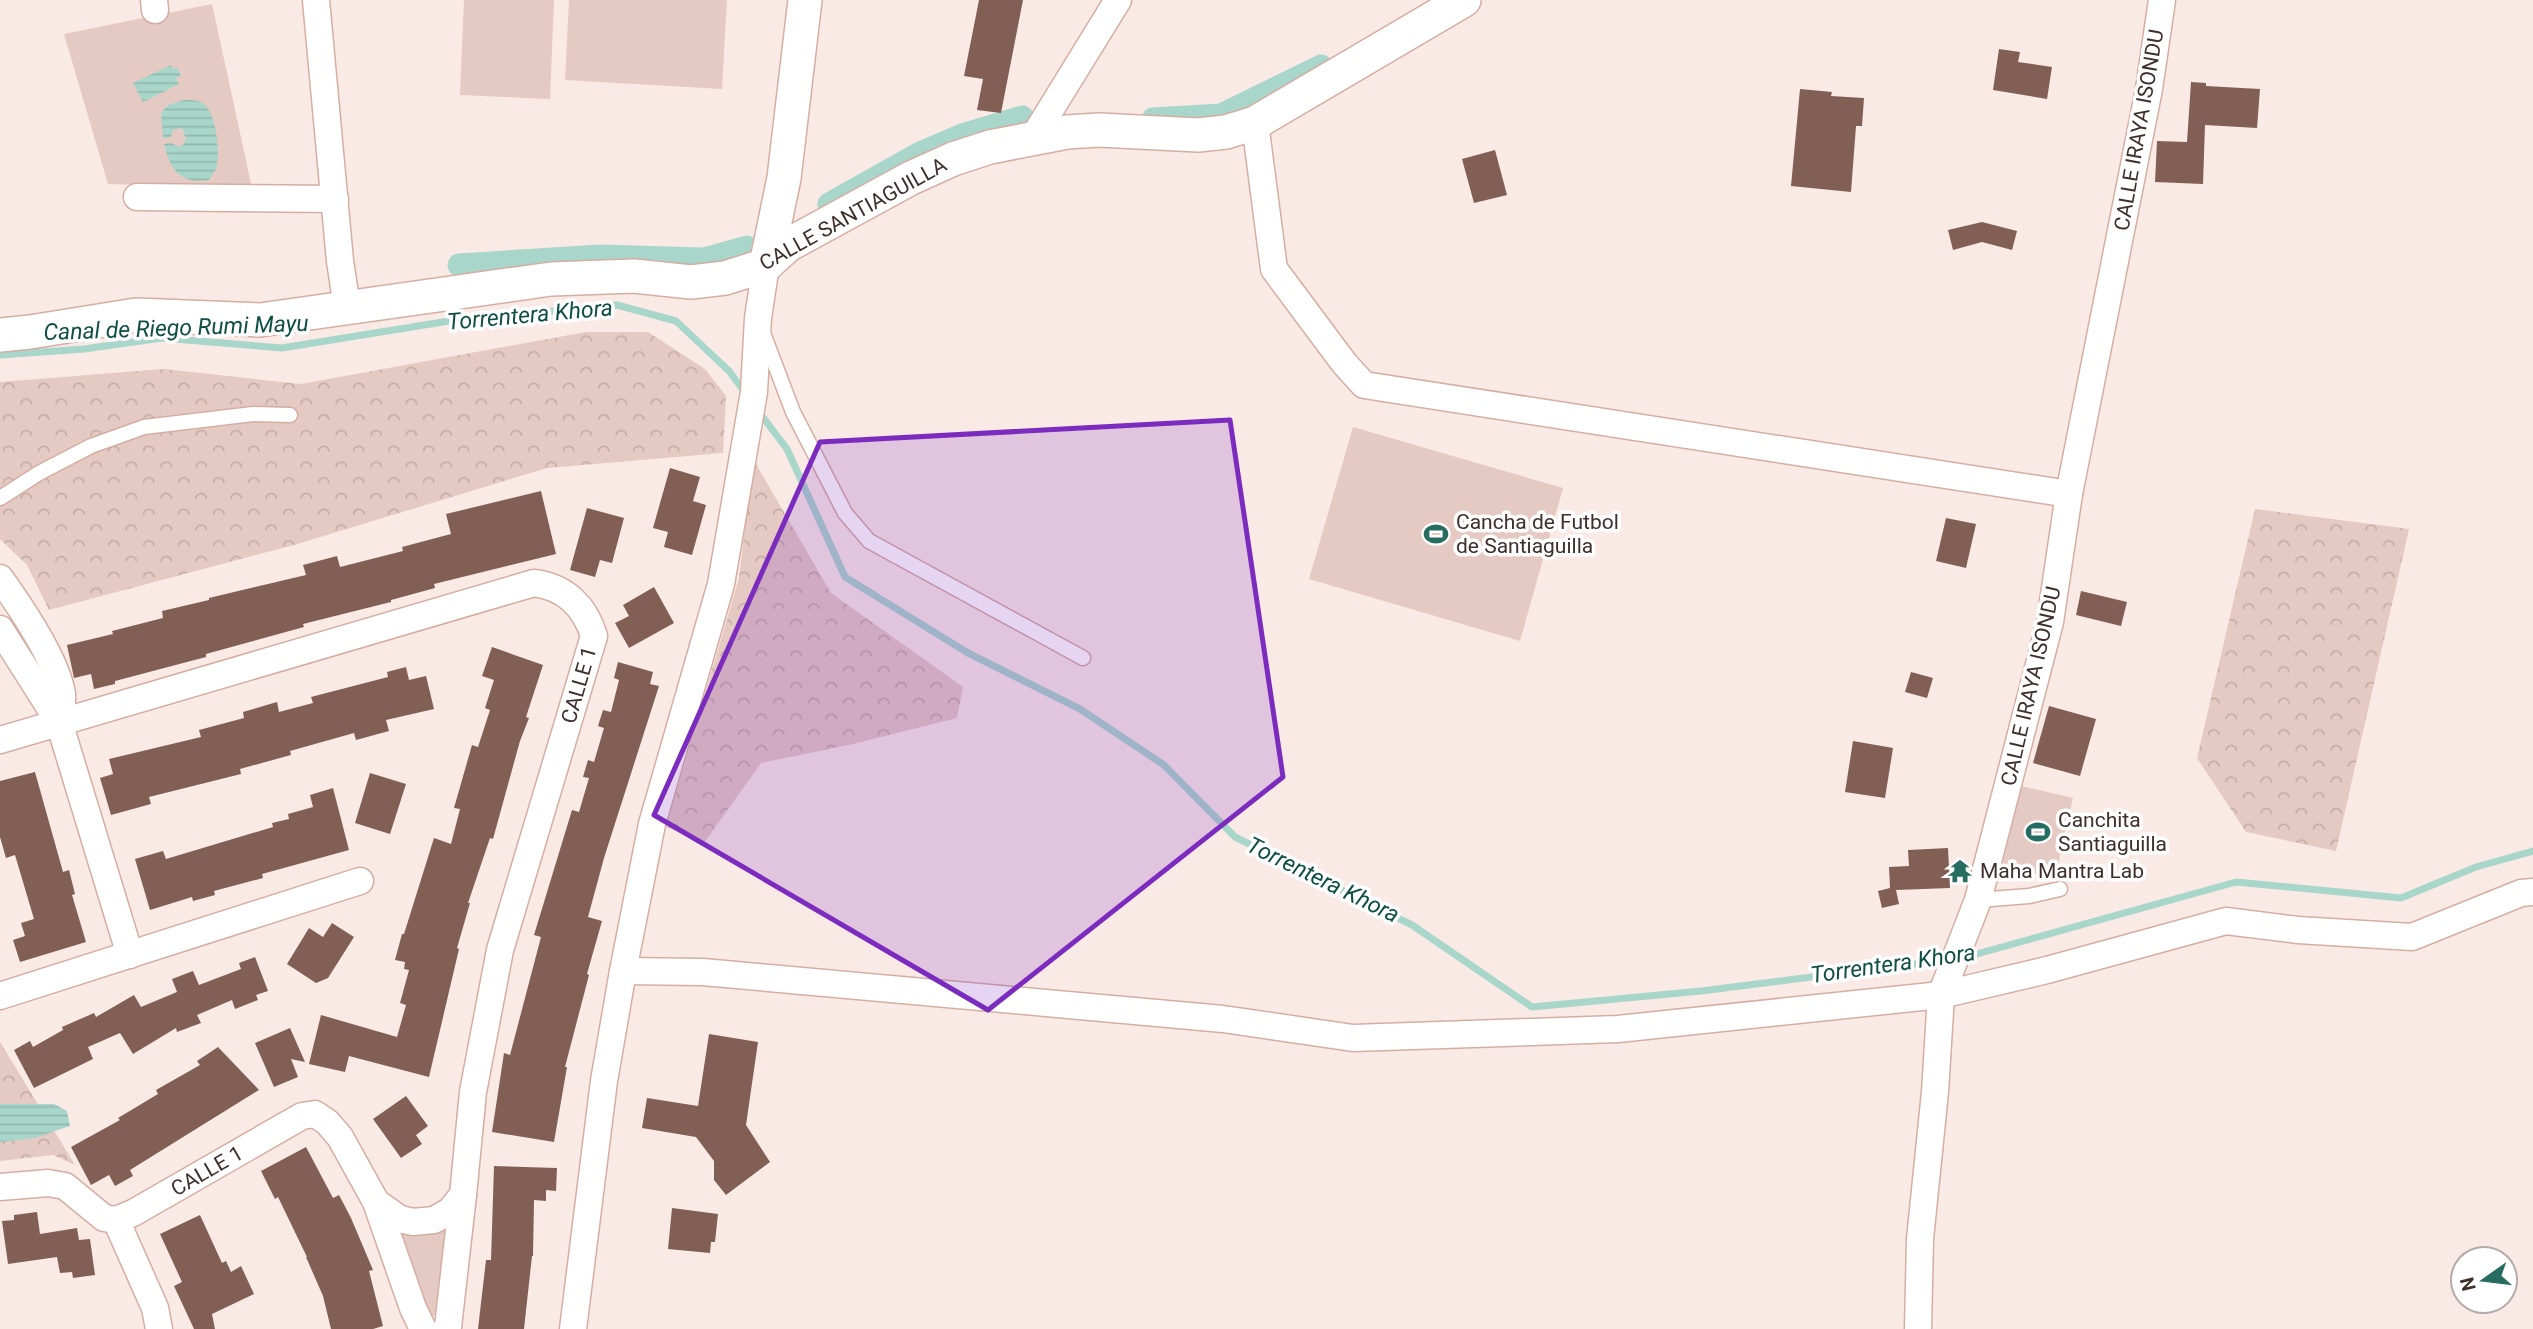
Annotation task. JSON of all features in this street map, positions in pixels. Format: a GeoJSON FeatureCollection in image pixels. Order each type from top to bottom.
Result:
{"type":"FeatureCollection","features":[{"type":"Feature","properties":{"kind":"street"},"geometry":{"type":"LineString","coordinates":[[316,0],[347,307]]}},
{"type":"Feature","properties":{"kind":"street"},"geometry":{"type":"LineString","coordinates":[[573,1329],[604,1081],[623,971],[652,824],[721,584],[748,431],[754,392],[758,318],[784,178],[805,0]]}},
{"type":"Feature","properties":{"kind":"street"},"geometry":{"type":"LineString","coordinates":[[1033,138],[1118,0]]}},
{"type":"Feature","properties":{"kind":"street","name":"CALLE SANTIAGUILLA"},"geometry":{"type":"LineString","coordinates":[[0,335],[136,316],[260,320],[551,279],[634,276],[691,282],[725,278],[766,265],[788,246],[911,178],[953,159],[1067,132],[1099,130],[1198,135],[1226,132],[1255,123],[1464,0]]}},
{"type":"Feature","properties":{"kind":"street","name":"CALLE IRAYA ISONDU"},"geometry":{"type":"LineString","coordinates":[[1918,1329],[1920,1239],[1946,983],[1978,900],[2050,622],[2069,494],[2149,89],[2162,0]]}},
{"type":"Feature","properties":{"kind":"street"},"geometry":{"type":"LineString","coordinates":[[1255,123],[1274,269],[1344,363],[1364,385],[2069,494]]}},
{"type":"Feature","properties":{"kind":"street"},"geometry":{"type":"LineString","coordinates":[[137,197],[335,199]]}},
{"type":"Feature","properties":{"kind":"street"},"geometry":{"type":"LineString","coordinates":[[0,578],[47,653],[58,679],[62,697],[59,722]]}},
{"type":"Feature","properties":{"kind":"street","name":"CALLE 1"},"geometry":{"type":"LineString","coordinates":[[0,740],[534,583],[551,585],[572,600],[588,617],[593,636],[500,950],[473,1092],[446,1329]]}},
{"type":"Feature","properties":{"kind":"street"},"geometry":{"type":"LineString","coordinates":[[5,636],[23,639],[32,629]]}},
{"type":"Feature","properties":{"kind":"street"},"geometry":{"type":"LineString","coordinates":[[5,636],[59,722],[130,955]]}},
{"type":"Feature","properties":{"kind":"street"},"geometry":{"type":"LineString","coordinates":[[0,996],[360,881]]}},
{"type":"Feature","properties":{"kind":"street"},"geometry":{"type":"LineString","coordinates":[[623,971],[703,972],[1223,1020],[1353,1038],[1618,1029],[2047,970],[2226,921],[2298,930],[2412,937],[2521,893],[2533,892]]}},
{"type":"Feature","properties":{"kind":"street","name":"CALLE 1"},"geometry":{"type":"LineString","coordinates":[[116,1220],[133,1213],[302,1116],[315,1114],[340,1136],[376,1202],[423,1329]]}},
{"type":"Feature","properties":{"kind":"street"},"geometry":{"type":"LineString","coordinates":[[0,1187],[48,1183],[65,1186],[104,1217],[116,1220],[155,1308],[159,1329]]}},
{"type":"Feature","properties":{"kind":"street","name":"CALLE 1"},"geometry":{"type":"LineString","coordinates":[[376,1202],[400,1219],[414,1222],[434,1220],[450,1211],[463,1195]]}},
{"type":"Feature","properties":{"kind":"lane"},"geometry":{"type":"LineString","coordinates":[[758,318],[793,412],[845,513],[869,541],[1083,658]]}},
{"type":"Feature","properties":{"kind":"lane"},"geometry":{"type":"LineString","coordinates":[[0,498],[91,446],[144,426],[253,414],[290,415]]}},
{"type":"Feature","properties":{"kind":"lane"},"geometry":{"type":"LineString","coordinates":[[1978,900],[2029,896],[2060,889]]}},
{"type":"Feature","properties":{"kind":"highlighted area"},"geometry":{"type":"Polygon","coordinates":[[[1230,420],[1283,777],[988,1010],[654,815],[820,442],[1230,420]]]}},
{"type":"Feature","properties":{"kind":"green space"},"geometry":{"type":"Polygon","coordinates":[[[464,0],[554,0],[550,99],[460,95],[464,0]]]}},
{"type":"Feature","properties":{"kind":"green space"},"geometry":{"type":"Polygon","coordinates":[[[569,0],[727,0],[722,89],[565,80],[569,0]]]}},
{"type":"Feature","properties":{"kind":"green space"},"geometry":{"type":"Polygon","coordinates":[[[212,4],[252,188],[108,184],[64,34],[212,4]]]}},
{"type":"Feature","properties":{"kind":"green space"},"geometry":{"type":"Polygon","coordinates":[[[586,332],[648,332],[705,369],[726,396],[723,453],[547,468],[294,545],[49,610],[27,565],[0,539],[0,382],[163,369],[301,384],[586,332]]]}},
{"type":"Feature","properties":{"kind":"green space","name":"Cancha de Futbol de Santiaguilla"},"geometry":{"type":"Polygon","coordinates":[[[1353,427],[1563,488],[1520,641],[1309,579],[1353,427]]]}},
{"type":"Feature","properties":{"kind":"green space"},"geometry":{"type":"Polygon","coordinates":[[[753,459],[831,593],[963,687],[957,718],[761,763],[704,843],[666,827],[739,578],[753,459]]]}},
{"type":"Feature","properties":{"kind":"green space"},"geometry":{"type":"Polygon","coordinates":[[[2255,509],[2409,529],[2336,851],[2246,832],[2197,758],[2255,509]]]}},
{"type":"Feature","properties":{"kind":"green space","name":"Canchita Santiaguilla"},"geometry":{"type":"Polygon","coordinates":[[[2021,786],[2073,798],[2055,878],[2002,866],[2021,786]]]}},
{"type":"Feature","properties":{"kind":"green space"},"geometry":{"type":"Polygon","coordinates":[[[0,1042],[75,1165],[53,1155],[0,1161],[0,1042]]]}},
{"type":"Feature","properties":{"kind":"green space"},"geometry":{"type":"Polygon","coordinates":[[[454,1218],[436,1315],[429,1317],[390,1224],[454,1218]]]}},
{"type":"Feature","properties":{"kind":"water"},"geometry":{"type":"Polygon","coordinates":[[[171,65],[173,69],[177,67],[181,76],[176,78],[179,84],[143,102],[133,83],[171,65]]]}},
{"type":"Feature","properties":{"kind":"water"},"geometry":{"type":"Polygon","coordinates":[[[184,100],[201,102],[213,121],[218,158],[216,169],[209,180],[191,180],[178,174],[170,162],[164,144],[171,143],[179,147],[186,139],[182,128],[173,130],[171,137],[163,138],[161,113],[168,105],[184,100]]]}},
{"type":"Feature","properties":{"kind":"water"},"geometry":{"type":"Polygon","coordinates":[[[0,1104],[54,1104],[67,1111],[70,1126],[35,1138],[0,1142],[0,1104]]]}},
{"type":"Feature","properties":{"kind":"building"},"geometry":{"type":"Polygon","coordinates":[[[979,0],[1023,0],[1001,113],[977,110],[983,79],[964,76],[979,0]]]}},
{"type":"Feature","properties":{"kind":"building"},"geometry":{"type":"Polygon","coordinates":[[[1999,49],[2020,52],[2018,62],[2052,67],[2047,99],[1993,90],[1999,49]]]}},
{"type":"Feature","properties":{"kind":"building"},"geometry":{"type":"Polygon","coordinates":[[[2191,82],[2206,83],[2206,86],[2260,89],[2257,128],[2205,125],[2203,184],[2155,182],[2157,141],[2187,142],[2191,82]]]}},
{"type":"Feature","properties":{"kind":"building"},"geometry":{"type":"Polygon","coordinates":[[[1800,89],[1832,92],[1831,96],[1864,98],[1862,126],[1856,126],[1851,192],[1791,186],[1800,89]]]}},
{"type":"Feature","properties":{"kind":"building"},"geometry":{"type":"Polygon","coordinates":[[[1495,150],[1507,195],[1474,203],[1462,159],[1495,150]]]}},
{"type":"Feature","properties":{"kind":"building"},"geometry":{"type":"Polygon","coordinates":[[[1982,222],[2017,231],[2012,250],[1982,242],[1953,250],[1948,230],[1982,222]]]}},
{"type":"Feature","properties":{"kind":"building"},"geometry":{"type":"Polygon","coordinates":[[[670,468],[700,477],[693,501],[706,505],[692,555],[664,547],[668,532],[653,528],[670,468]]]}},
{"type":"Feature","properties":{"kind":"building"},"geometry":{"type":"Polygon","coordinates":[[[541,491],[556,554],[434,584],[435,588],[391,602],[303,624],[304,627],[115,681],[115,684],[94,689],[91,674],[74,678],[67,645],[163,618],[162,611],[306,575],[303,565],[337,556],[340,567],[403,551],[402,547],[451,534],[446,514],[541,491]]]}},
{"type":"Feature","properties":{"kind":"building"},"geometry":{"type":"Polygon","coordinates":[[[587,508],[624,518],[612,563],[600,560],[595,577],[570,570],[587,508]]]}},
{"type":"Feature","properties":{"kind":"building"},"geometry":{"type":"Polygon","coordinates":[[[1946,518],[1976,524],[1966,568],[1936,561],[1946,518]]]}},
{"type":"Feature","properties":{"kind":"building"},"geometry":{"type":"Polygon","coordinates":[[[654,587],[674,623],[629,648],[615,623],[629,616],[623,605],[654,587]]]}},
{"type":"Feature","properties":{"kind":"building"},"geometry":{"type":"Polygon","coordinates":[[[2081,591],[2127,602],[2121,626],[2076,615],[2081,591]]]}},
{"type":"Feature","properties":{"kind":"building"},"geometry":{"type":"Polygon","coordinates":[[[492,647],[543,665],[493,839],[490,838],[468,903],[429,1077],[349,1056],[345,1072],[309,1064],[321,1015],[397,1037],[406,1005],[400,1003],[409,970],[404,969],[405,962],[395,960],[434,838],[451,844],[460,809],[454,808],[472,745],[478,747],[490,710],[485,708],[494,680],[482,676],[492,647]]]}},
{"type":"Feature","properties":{"kind":"building"},"geometry":{"type":"Polygon","coordinates":[[[618,662],[653,672],[650,684],[659,686],[588,917],[602,921],[565,1067],[554,1142],[492,1132],[504,1053],[510,1055],[541,937],[534,935],[572,810],[579,812],[589,778],[583,777],[588,760],[594,762],[604,728],[598,726],[603,710],[611,712],[619,680],[614,678],[618,662]]]}},
{"type":"Feature","properties":{"kind":"building"},"geometry":{"type":"Polygon","coordinates":[[[406,667],[409,680],[426,676],[434,709],[386,720],[389,731],[356,740],[354,733],[290,751],[291,755],[240,769],[241,774],[149,797],[151,804],[111,815],[100,778],[113,774],[109,759],[201,737],[199,730],[244,718],[243,712],[277,702],[279,712],[313,703],[311,697],[388,677],[387,672],[406,667]]]}},
{"type":"Feature","properties":{"kind":"building"},"geometry":{"type":"Polygon","coordinates":[[[1911,672],[1933,678],[1927,698],[1905,692],[1911,672]]]}},
{"type":"Feature","properties":{"kind":"building"},"geometry":{"type":"Polygon","coordinates":[[[2049,706],[2096,719],[2080,776],[2033,763],[2049,706]]]}},
{"type":"Feature","properties":{"kind":"building"},"geometry":{"type":"Polygon","coordinates":[[[1853,741],[1893,748],[1885,798],[1845,792],[1853,741]]]}},
{"type":"Feature","properties":{"kind":"building"},"geometry":{"type":"Polygon","coordinates":[[[35,772],[63,872],[69,870],[75,894],[72,895],[86,942],[20,962],[13,940],[25,936],[21,923],[34,919],[15,855],[6,858],[0,837],[0,781],[35,772]]]}},
{"type":"Feature","properties":{"kind":"building"},"geometry":{"type":"Polygon","coordinates":[[[370,773],[406,784],[390,834],[355,823],[370,773]]]}},
{"type":"Feature","properties":{"kind":"building"},"geometry":{"type":"Polygon","coordinates":[[[333,788],[349,850],[262,874],[263,878],[214,891],[215,895],[193,901],[192,897],[150,910],[135,859],[163,851],[166,859],[273,827],[272,823],[289,819],[288,814],[313,807],[310,795],[333,788]]]}},
{"type":"Feature","properties":{"kind":"building"},"geometry":{"type":"Polygon","coordinates":[[[1948,848],[1950,888],[1896,890],[1899,904],[1882,908],[1878,891],[1890,888],[1889,867],[1909,866],[1908,850],[1948,848]]]}},
{"type":"Feature","properties":{"kind":"building"},"geometry":{"type":"Polygon","coordinates":[[[332,923],[354,937],[328,978],[316,983],[287,964],[309,928],[323,937],[332,923]]]}},
{"type":"Feature","properties":{"kind":"building"},"geometry":{"type":"Polygon","coordinates":[[[255,957],[268,991],[256,995],[258,1000],[235,1009],[232,1000],[197,1015],[201,1023],[177,1032],[176,1028],[133,1054],[120,1033],[88,1047],[93,1059],[34,1088],[14,1050],[30,1041],[33,1047],[63,1030],[62,1027],[94,1013],[96,1017],[134,995],[141,1007],[177,992],[172,979],[193,971],[199,985],[241,969],[239,963],[255,957]]]}},
{"type":"Feature","properties":{"kind":"building"},"geometry":{"type":"Polygon","coordinates":[[[290,1028],[305,1062],[291,1059],[298,1077],[274,1087],[255,1043],[290,1028]]]}},
{"type":"Feature","properties":{"kind":"building"},"geometry":{"type":"Polygon","coordinates":[[[709,1034],[758,1042],[746,1125],[770,1162],[726,1195],[714,1180],[714,1161],[696,1137],[642,1128],[647,1098],[698,1106],[709,1034]]]}},
{"type":"Feature","properties":{"kind":"building"},"geometry":{"type":"Polygon","coordinates":[[[218,1047],[259,1090],[130,1170],[133,1176],[115,1186],[109,1175],[91,1185],[71,1147],[120,1120],[118,1118],[158,1094],[156,1090],[200,1065],[197,1061],[218,1047]]]}},
{"type":"Feature","properties":{"kind":"building"},"geometry":{"type":"Polygon","coordinates":[[[406,1096],[428,1126],[416,1135],[422,1144],[401,1158],[373,1119],[406,1096]]]}},
{"type":"Feature","properties":{"kind":"building"},"geometry":{"type":"Polygon","coordinates":[[[306,1147],[333,1198],[339,1195],[351,1218],[373,1270],[369,1271],[383,1326],[373,1329],[331,1329],[323,1296],[307,1257],[278,1197],[275,1199],[261,1171],[306,1147]]]}},
{"type":"Feature","properties":{"kind":"building"},"geometry":{"type":"Polygon","coordinates":[[[494,1166],[557,1168],[556,1191],[546,1190],[546,1201],[534,1200],[533,1256],[524,1329],[478,1329],[486,1260],[491,1260],[494,1166]]]}},
{"type":"Feature","properties":{"kind":"building"},"geometry":{"type":"Polygon","coordinates":[[[672,1208],[718,1214],[715,1242],[711,1242],[710,1253],[668,1249],[672,1208]]]}},
{"type":"Feature","properties":{"kind":"building"},"geometry":{"type":"Polygon","coordinates":[[[37,1212],[40,1234],[77,1228],[79,1240],[90,1239],[95,1275],[73,1278],[72,1272],[60,1273],[57,1257],[8,1264],[2,1221],[14,1220],[14,1215],[37,1212]]]}},
{"type":"Feature","properties":{"kind":"building"},"geometry":{"type":"Polygon","coordinates":[[[200,1215],[222,1263],[226,1261],[231,1272],[241,1266],[254,1294],[212,1314],[215,1329],[194,1329],[174,1286],[182,1282],[160,1234],[200,1215]]]}},
{"type":"Feature","properties":{"kind":"waterway","name":"Canal de Riego Rumi Mayu"},"geometry":{"type":"LineString","coordinates":[[1153,119],[1221,115],[1321,66]]}},
{"type":"Feature","properties":{"kind":"waterway","name":"Canal de Riego Rumi Mayu"},"geometry":{"type":"LineString","coordinates":[[829,204],[920,153],[962,135],[1022,117]]}},
{"type":"Feature","properties":{"kind":"waterway","name":"Canal de Riego Rumi Mayu"},"geometry":{"type":"LineString","coordinates":[[459,265],[600,256],[704,259],[747,247]]}},
{"type":"Feature","properties":{"kind":"waterway","name":"Torrentera Khora"},"geometry":{"type":"LineString","coordinates":[[0,355],[84,349],[162,338],[282,348],[449,321],[617,305],[676,321],[729,371],[746,394]]}},
{"type":"Feature","properties":{"kind":"waterway","name":"Torrentera Khora"},"geometry":{"type":"LineString","coordinates":[[759,412],[787,449],[845,577],[968,653],[1080,709],[1164,765],[1235,837],[1412,925],[1532,1007],[1701,991],[1947,960]]}},
{"type":"Feature","properties":{"kind":"waterway","name":"Torrentera Khora"},"geometry":{"type":"LineString","coordinates":[[1962,958],[2236,882],[2401,898],[2476,867],[2533,851]]}},
{"type":"Feature","properties":{"kind":"place","name":"Cancha de Futbol de Santiaguilla"},"geometry":{"type":"Point","coordinates":[1436,534]}},
{"type":"Feature","properties":{"kind":"place","name":"Canchita Santiaguilla"},"geometry":{"type":"Point","coordinates":[2038,832]}},
{"type":"Feature","properties":{"kind":"place","name":"Maha Mantra Lab"},"geometry":{"type":"Point","coordinates":[1960,871]}}]}
